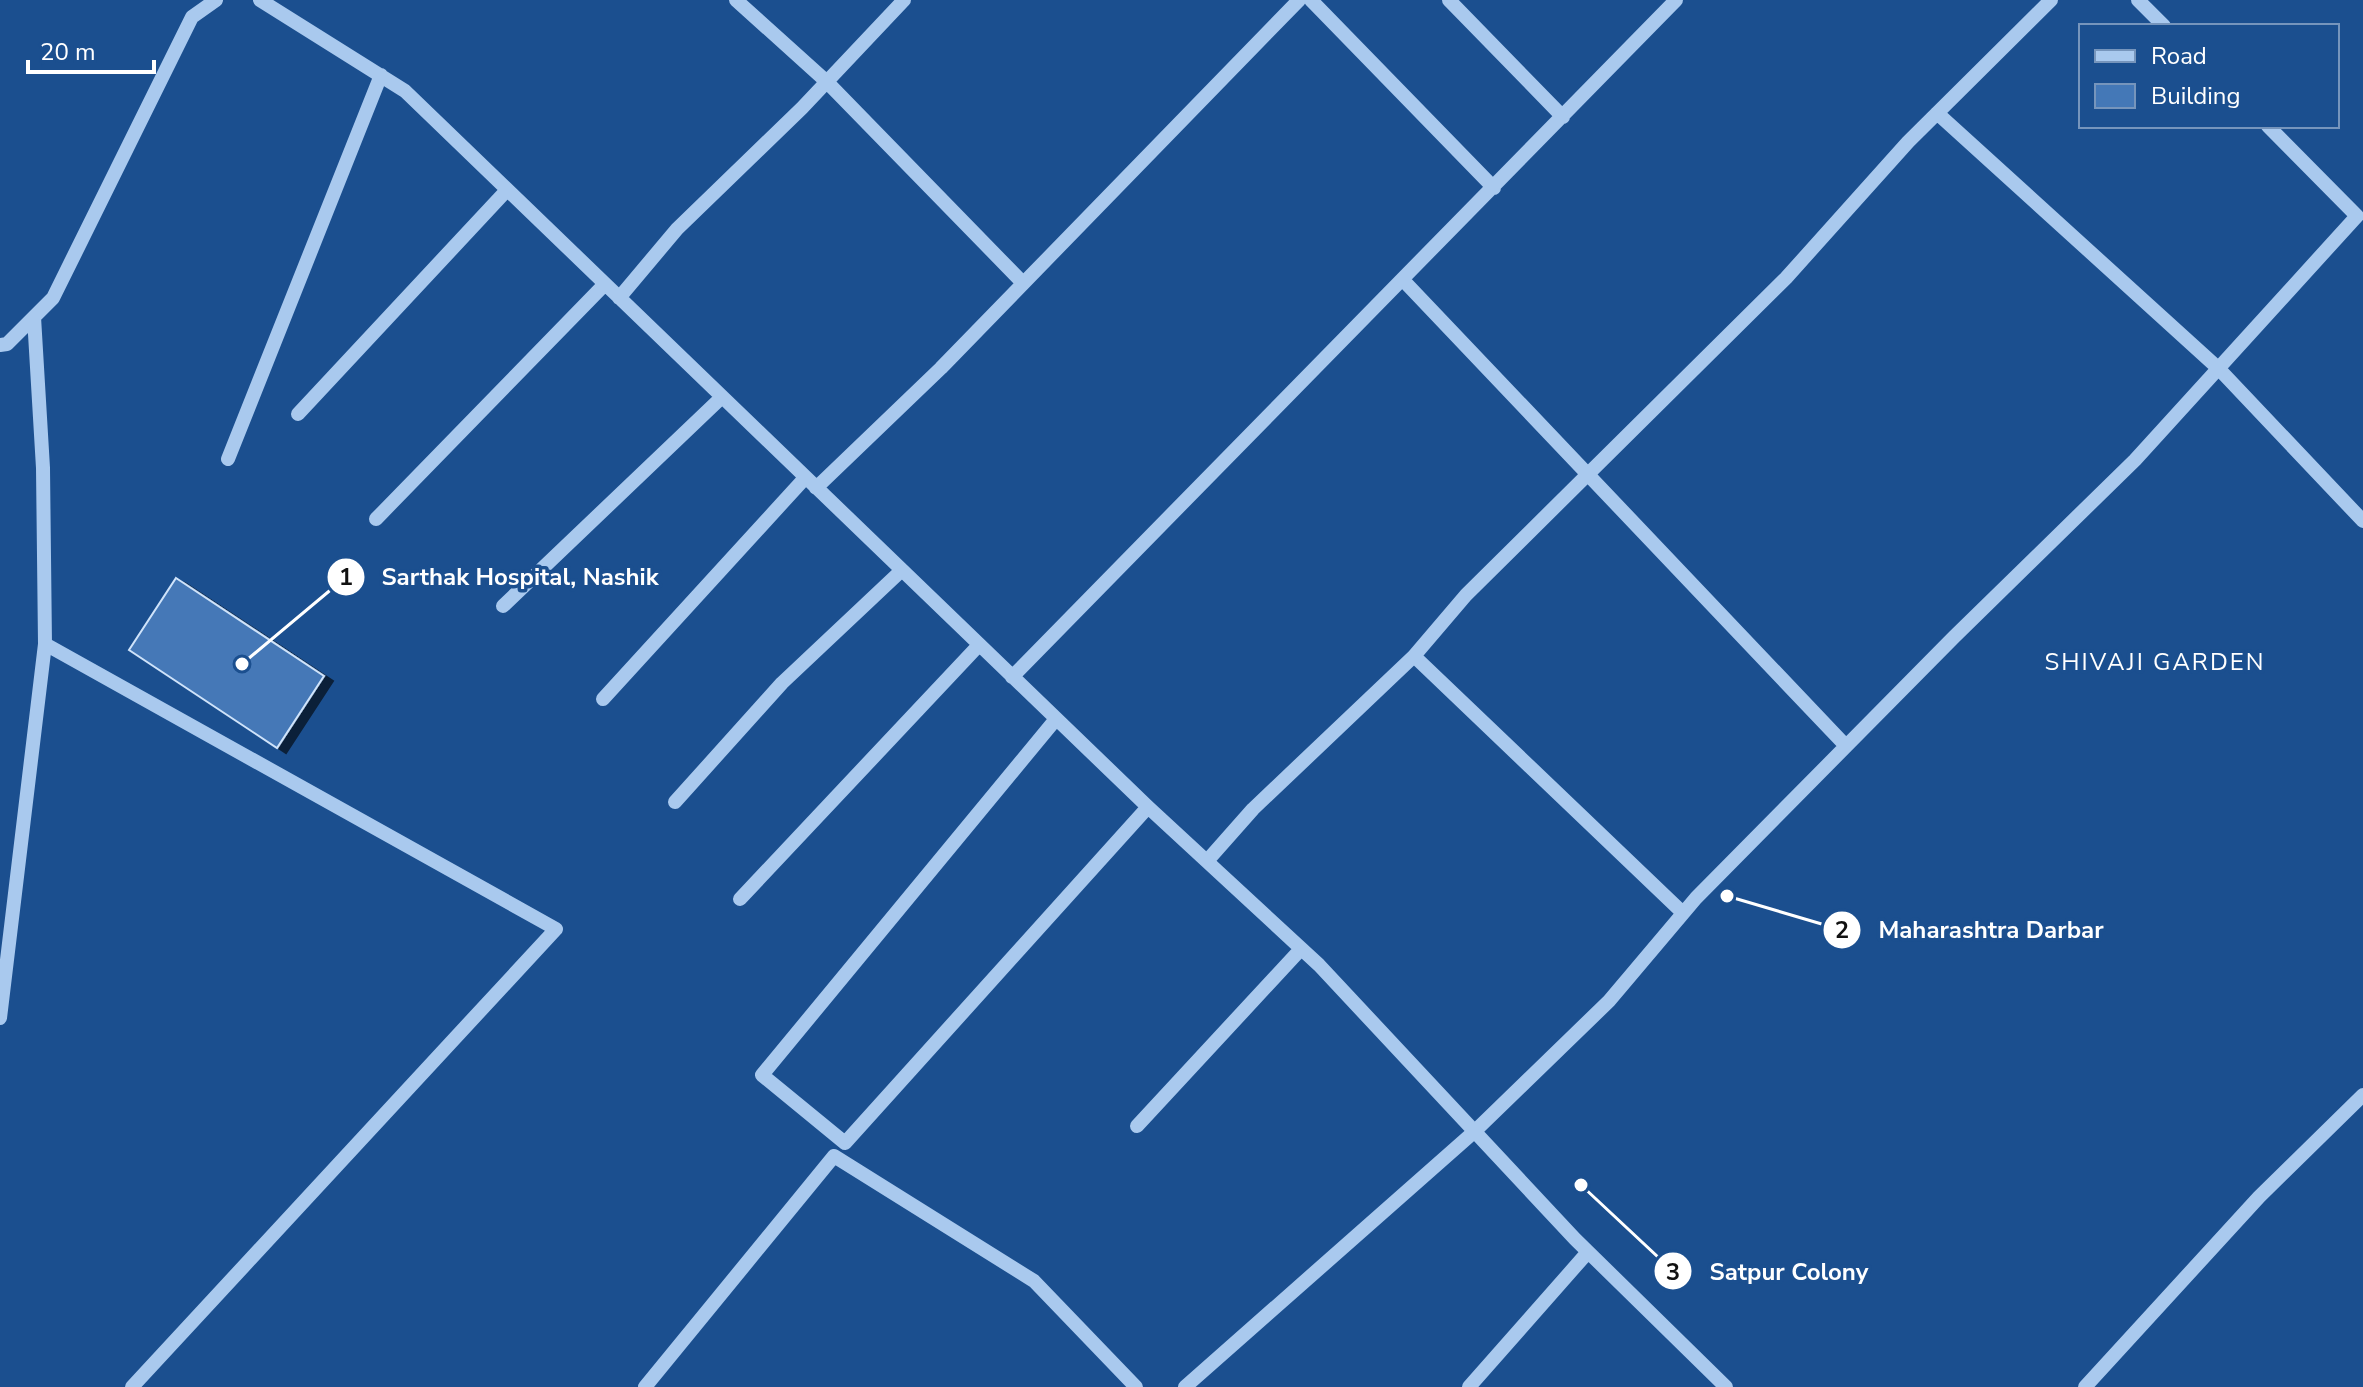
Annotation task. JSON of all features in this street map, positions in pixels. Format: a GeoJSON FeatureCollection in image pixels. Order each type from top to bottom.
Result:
{"type":"FeatureCollection","features":[{"type":"Feature","properties":{"kind":"street"},"geometry":{"type":"LineString","coordinates":[[0,345],[7,344],[53,298],[192,17],[216,0]]}},
{"type":"Feature","properties":{"kind":"street"},"geometry":{"type":"LineString","coordinates":[[260,0],[405,91],[1012,677],[1301,949],[1588,1252],[1726,1387]]}},
{"type":"Feature","properties":{"kind":"street"},"geometry":{"type":"LineString","coordinates":[[736,0],[827,82],[1023,283]]}},
{"type":"Feature","properties":{"kind":"street"},"geometry":{"type":"LineString","coordinates":[[619,298],[677,229],[827,82],[904,0]]}},
{"type":"Feature","properties":{"kind":"street"},"geometry":{"type":"LineString","coordinates":[[603,699],[810,483],[941,368],[1299,0]]}},
{"type":"Feature","properties":{"kind":"street"},"geometry":{"type":"LineString","coordinates":[[1311,0],[1494,188]]}},
{"type":"Feature","properties":{"kind":"street"},"geometry":{"type":"LineString","coordinates":[[1449,0],[1563,117]]}},
{"type":"Feature","properties":{"kind":"street"},"geometry":{"type":"LineString","coordinates":[[1012,677],[1676,0]]}},
{"type":"Feature","properties":{"kind":"street"},"geometry":{"type":"LineString","coordinates":[[1207,861],[1253,809],[1414,656],[1466,595],[1786,278],[1937,113],[2051,0]]}},
{"type":"Feature","properties":{"kind":"street"},"geometry":{"type":"LineString","coordinates":[[2138,0],[2162,24]]}},
{"type":"Feature","properties":{"kind":"street"},"geometry":{"type":"LineString","coordinates":[[228,459],[381,75]]}},
{"type":"Feature","properties":{"kind":"street"},"geometry":{"type":"LineString","coordinates":[[1937,113],[2219,369],[2363,521]]}},
{"type":"Feature","properties":{"kind":"street"},"geometry":{"type":"LineString","coordinates":[[1185,1387],[1475,1131],[1609,1001],[1683,913],[1846,746],[2135,460],[2360,213],[2270,128]]}},
{"type":"Feature","properties":{"kind":"street"},"geometry":{"type":"LineString","coordinates":[[298,414],[507,190]]}},
{"type":"Feature","properties":{"kind":"street"},"geometry":{"type":"LineString","coordinates":[[1403,280],[1846,746]]}},
{"type":"Feature","properties":{"kind":"street"},"geometry":{"type":"LineString","coordinates":[[376,519],[605,284]]}},
{"type":"Feature","properties":{"kind":"street"},"geometry":{"type":"LineString","coordinates":[[0,1018],[45,644],[43,468],[34,317]]}},
{"type":"Feature","properties":{"kind":"street"},"geometry":{"type":"LineString","coordinates":[[503,606],[722,397]]}},
{"type":"Feature","properties":{"kind":"street"},"geometry":{"type":"LineString","coordinates":[[675,802],[782,683],[902,570]]}},
{"type":"Feature","properties":{"kind":"street"},"geometry":{"type":"LineString","coordinates":[[45,644],[556,929],[132,1387]]}},
{"type":"Feature","properties":{"kind":"street"},"geometry":{"type":"LineString","coordinates":[[740,899],[979,645]]}},
{"type":"Feature","properties":{"kind":"street"},"geometry":{"type":"LineString","coordinates":[[1414,656],[1683,913]]}},
{"type":"Feature","properties":{"kind":"street"},"geometry":{"type":"LineString","coordinates":[[1056,719],[762,1075],[845,1143],[1148,807]]}},
{"type":"Feature","properties":{"kind":"street"},"geometry":{"type":"LineString","coordinates":[[1137,1126],[1301,949]]}},
{"type":"Feature","properties":{"kind":"street"},"geometry":{"type":"LineString","coordinates":[[2085,1387],[2259,1197],[2361,1103]]}},
{"type":"Feature","properties":{"kind":"street"},"geometry":{"type":"LineString","coordinates":[[645,1387],[834,1156],[1034,1281],[1136,1387]]}},
{"type":"Feature","properties":{"kind":"street"},"geometry":{"type":"LineString","coordinates":[[1469,1387],[1588,1252]]}},
{"type":"Feature","properties":{"kind":"building"},"geometry":{"type":"Polygon","coordinates":[[[176,578],[324,676],[277,748],[129,650],[176,578]]]}},
{"type":"Feature","properties":{"kind":"place","name":"Sarthak Hospital, Nashik"},"geometry":{"type":"Point","coordinates":[242,664]}},
{"type":"Feature","properties":{"kind":"place","name":"Maharashtra Darbar"},"geometry":{"type":"Point","coordinates":[1727,896]}},
{"type":"Feature","properties":{"kind":"place","name":"Satpur Colony"},"geometry":{"type":"Point","coordinates":[1581,1185]}},
{"type":"Feature","properties":{"kind":"district","name":"SHIVAJI GARDEN"},"geometry":{"type":"Point","coordinates":[2155,662]}}]}
